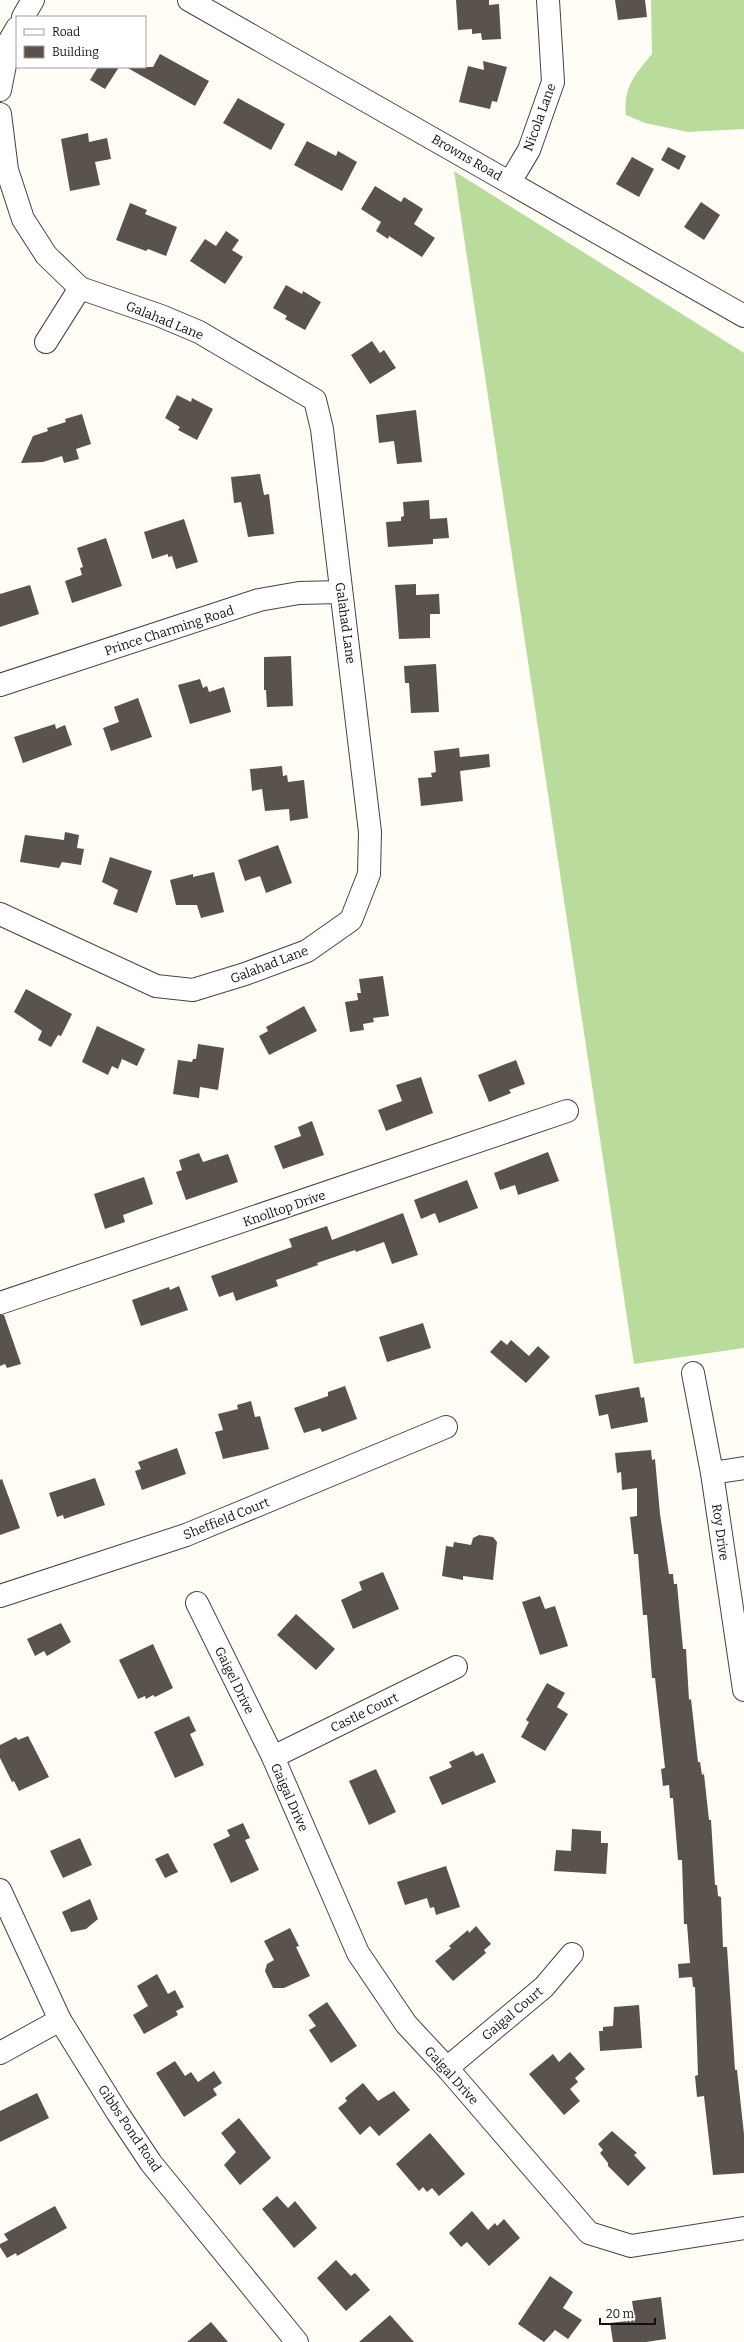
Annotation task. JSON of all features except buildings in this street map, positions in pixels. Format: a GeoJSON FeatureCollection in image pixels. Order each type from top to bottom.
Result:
{"type":"FeatureCollection","features":[{"type":"Feature","properties":{"kind":"street"},"geometry":{"type":"LineString","coordinates":[[24,16],[32,0]]}},
{"type":"Feature","properties":{"kind":"street","name":"Browns Road"},"geometry":{"type":"LineString","coordinates":[[189,0],[744,316]]}},
{"type":"Feature","properties":{"kind":"street","name":"Nicola Lane"},"geometry":{"type":"LineString","coordinates":[[510,182],[529,150],[553,82],[548,0]]}},
{"type":"Feature","properties":{"kind":"street"},"geometry":{"type":"LineString","coordinates":[[0,90],[10,40],[16,30]]}},
{"type":"Feature","properties":{"kind":"street","name":"Galahad Lane"},"geometry":{"type":"LineString","coordinates":[[0,114],[7,170],[23,219],[46,255],[80,288],[161,316],[199,332],[315,400],[322,429],[370,832],[369,874],[351,920],[306,951],[245,974],[193,990],[156,986],[0,914]]}},
{"type":"Feature","properties":{"kind":"street"},"geometry":{"type":"LineString","coordinates":[[46,342],[80,288]]}},
{"type":"Feature","properties":{"kind":"street","name":"Prince Charming Road"},"geometry":{"type":"LineString","coordinates":[[0,685],[259,600],[299,593],[341,592]]}},
{"type":"Feature","properties":{"kind":"street","name":"Knolltop Drive"},"geometry":{"type":"LineString","coordinates":[[0,1303],[567,1111]]}},
{"type":"Feature","properties":{"kind":"street","name":"Roy Drive"},"geometry":{"type":"LineString","coordinates":[[693,1373],[712,1473],[744,1690]]}},
{"type":"Feature","properties":{"kind":"street","name":"Sheffield Court"},"geometry":{"type":"LineString","coordinates":[[0,1596],[186,1535],[446,1427]]}},
{"type":"Feature","properties":{"kind":"street"},"geometry":{"type":"LineString","coordinates":[[712,1473],[744,1468]]}},
{"type":"Feature","properties":{"kind":"street","name":"Gaigel Drive"},"geometry":{"type":"LineString","coordinates":[[197,1603],[273,1757]]}},
{"type":"Feature","properties":{"kind":"street","name":"Castle Court"},"geometry":{"type":"LineString","coordinates":[[273,1757],[456,1667]]}},
{"type":"Feature","properties":{"kind":"street","name":"Gaigal Drive"},"geometry":{"type":"LineString","coordinates":[[273,1757],[358,1953],[406,2024],[447,2068],[589,2233],[631,2246],[744,2228]]}},
{"type":"Feature","properties":{"kind":"street","name":"Gibbs Pond Road"},"geometry":{"type":"LineString","coordinates":[[0,1890],[60,2020],[117,2112],[151,2163],[297,2342]]}},
{"type":"Feature","properties":{"kind":"street","name":"Gaigal Court"},"geometry":{"type":"LineString","coordinates":[[447,2068],[544,1987],[572,1954]]}},
{"type":"Feature","properties":{"kind":"street"},"geometry":{"type":"LineString","coordinates":[[0,2053],[60,2020]]}},
{"type":"Feature","properties":{"kind":"green space"},"geometry":{"type":"Polygon","coordinates":[[[651,0],[744,0],[744,129],[688,132],[645,123],[626,115],[626,97],[628,89],[640,68],[652,54],[651,0]]]}},
{"type":"Feature","properties":{"kind":"green space"},"geometry":{"type":"Polygon","coordinates":[[[454,171],[744,353],[744,1348],[634,1364],[454,171]]]}}]}
